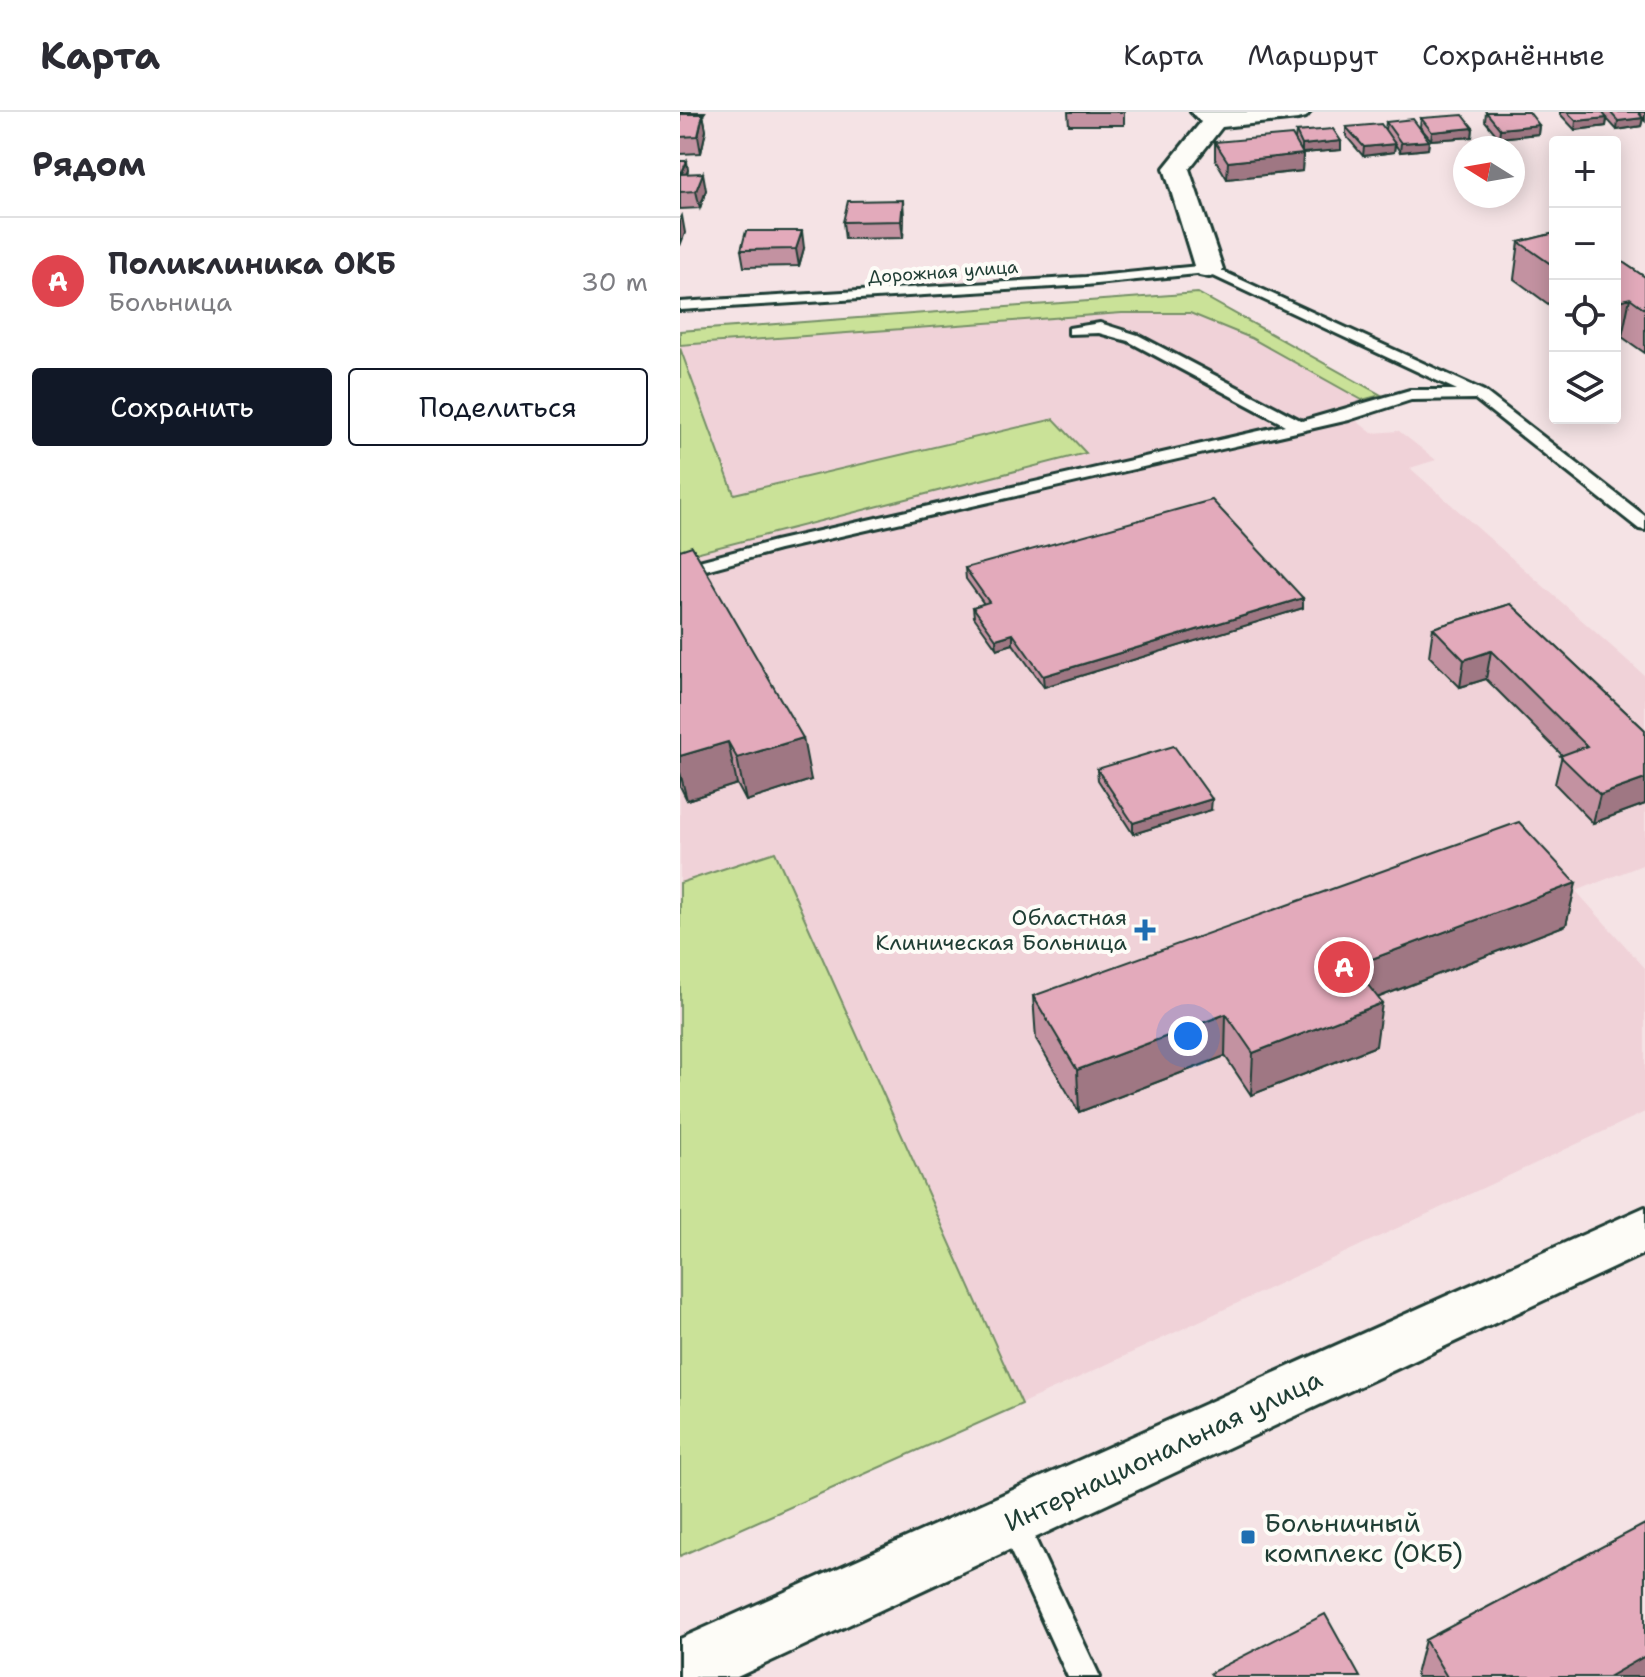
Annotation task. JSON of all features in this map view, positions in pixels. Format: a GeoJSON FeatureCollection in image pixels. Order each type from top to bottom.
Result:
{"type":"FeatureCollection","features":[{"type":"Feature","properties":{"kind":"main road","name":"Интернациональная улица"},"geometry":{"type":"LineString","coordinates":[[680,1671],[1645,1229]]}},
{"type":"Feature","properties":{"kind":"street"},"geometry":{"type":"LineString","coordinates":[[1209,269],[1176,168],[1209,116],[1298,112]]}},
{"type":"Feature","properties":{"kind":"lane","name":"Дорожная улица"},"geometry":{"type":"LineString","coordinates":[[680,306],[1086,281],[1209,269]]}},
{"type":"Feature","properties":{"kind":"lane"},"geometry":{"type":"LineString","coordinates":[[1209,269],[1478,394],[1645,525]]}},
{"type":"Feature","properties":{"kind":"lane"},"geometry":{"type":"LineString","coordinates":[[1074,331],[1100,328],[1133,338],[1300,426]]}},
{"type":"Feature","properties":{"kind":"lane"},"geometry":{"type":"LineString","coordinates":[[680,572],[791,543],[1300,426],[1410,395],[1478,394]]}},
{"type":"Feature","properties":{"kind":"lane"},"geometry":{"type":"LineString","coordinates":[[1011,1519],[1084,1677]]}},
{"type":"Feature","properties":{"kind":"shaded area","name":"Областная Клиническая Больница"},"geometry":{"type":"Polygon","coordinates":[[[1198,293],[1381,395],[1340,408],[1372,433],[1399,431],[1436,460],[1410,468],[1645,676],[1645,864],[1576,891],[1645,968],[1645,1112],[1067,1383],[680,1556],[680,331],[1198,293]]]}},
{"type":"Feature","properties":{"kind":"green space"},"geometry":{"type":"Polygon","coordinates":[[[1198,293],[1381,395],[1362,400],[1251,338],[1190,313],[1122,313],[680,345],[680,331],[1198,293]]]}},
{"type":"Feature","properties":{"kind":"green space"},"geometry":{"type":"Polygon","coordinates":[[[680,348],[734,494],[1054,419],[1086,453],[680,557],[680,348]]]}},
{"type":"Feature","properties":{"kind":"green space"},"geometry":{"type":"Polygon","coordinates":[[[775,852],[1022,1404],[680,1556],[680,883],[775,852]]]}},
{"type":"Feature","properties":{"kind":"building"},"geometry":{"type":"Polygon","coordinates":[[[1486,112],[1529,112],[1539,125],[1500,129],[1486,112]]]}},
{"type":"Feature","properties":{"kind":"building"},"geometry":{"type":"Polygon","coordinates":[[[1567,112],[1602,112],[1607,118],[1576,121],[1567,112]]]}},
{"type":"Feature","properties":{"kind":"building"},"geometry":{"type":"Polygon","coordinates":[[[1610,112],[1638,112],[1643,118],[1618,121],[1610,112]]]}},
{"type":"Feature","properties":{"kind":"building"},"geometry":{"type":"Polygon","coordinates":[[[680,114],[703,114],[698,136],[680,137],[680,114]]]}},
{"type":"Feature","properties":{"kind":"building"},"geometry":{"type":"Polygon","coordinates":[[[1463,115],[1473,128],[1432,132],[1421,118],[1463,115]]]}},
{"type":"Feature","properties":{"kind":"building"},"geometry":{"type":"Polygon","coordinates":[[[1413,119],[1429,141],[1401,143],[1386,122],[1413,119]]]}},
{"type":"Feature","properties":{"kind":"building"},"geometry":{"type":"Polygon","coordinates":[[[1381,124],[1395,144],[1364,147],[1346,127],[1381,124]]]}},
{"type":"Feature","properties":{"kind":"building"},"geometry":{"type":"Polygon","coordinates":[[[1333,129],[1341,141],[1302,145],[1296,132],[1333,129]]]}},
{"type":"Feature","properties":{"kind":"building"},"geometry":{"type":"Polygon","coordinates":[[[1292,135],[1303,154],[1228,162],[1215,142],[1292,135]]]}},
{"type":"Feature","properties":{"kind":"building"},"geometry":{"type":"Polygon","coordinates":[[[680,161],[687,161],[681,174],[680,174],[680,161]]]}},
{"type":"Feature","properties":{"kind":"building"},"geometry":{"type":"Polygon","coordinates":[[[703,173],[696,191],[680,192],[680,174],[703,173]]]}},
{"type":"Feature","properties":{"kind":"building"},"geometry":{"type":"Polygon","coordinates":[[[903,200],[901,221],[843,222],[848,201],[903,200]]]}},
{"type":"Feature","properties":{"kind":"building"},"geometry":{"type":"Polygon","coordinates":[[[746,231],[802,231],[796,249],[741,250],[746,231]]]}},
{"type":"Feature","properties":{"kind":"building"},"geometry":{"type":"Polygon","coordinates":[[[1549,234],[1549,263],[1519,242],[1549,234]]]}},
{"type":"Feature","properties":{"kind":"building"},"geometry":{"type":"Polygon","coordinates":[[[1621,261],[1645,277],[1645,309],[1630,298],[1621,300],[1621,261]]]}},
{"type":"Feature","properties":{"kind":"building"},"geometry":{"type":"Polygon","coordinates":[[[1212,500],[1303,598],[1043,676],[1013,634],[996,639],[973,607],[989,602],[965,568],[1212,500]]]}},
{"type":"Feature","properties":{"kind":"building"},"geometry":{"type":"Polygon","coordinates":[[[692,546],[803,738],[737,758],[728,742],[680,756],[680,550],[692,546]]]}},
{"type":"Feature","properties":{"kind":"building"},"geometry":{"type":"Polygon","coordinates":[[[1511,604],[1645,730],[1645,779],[1600,795],[1560,756],[1587,746],[1491,651],[1464,660],[1433,628],[1511,604]]]}},
{"type":"Feature","properties":{"kind":"building"},"geometry":{"type":"Polygon","coordinates":[[[1174,746],[1212,799],[1133,823],[1097,769],[1174,746]]]}},
{"type":"Feature","properties":{"kind":"building"},"geometry":{"type":"Polygon","coordinates":[[[1519,822],[1576,883],[1353,966],[1382,1003],[1253,1053],[1226,1014],[1077,1070],[1033,996],[1519,822]]]}},
{"type":"Feature","properties":{"kind":"building"},"geometry":{"type":"Polygon","coordinates":[[[1645,1524],[1645,1656],[1608,1677],[1447,1677],[1425,1640],[1645,1524]]]}},
{"type":"Feature","properties":{"kind":"building"},"geometry":{"type":"Polygon","coordinates":[[[1325,1614],[1360,1677],[1213,1677],[1210,1673],[1325,1614]]]}},
{"type":"Feature","properties":{"kind":"place","name":"Областная Клиническая Больница"},"geometry":{"type":"Point","coordinates":[1145,930]}},
{"type":"Feature","properties":{"kind":"place","name":"Поликлиника ОКБ"},"geometry":{"type":"Point","coordinates":[1344,967]}},
{"type":"Feature","properties":{"kind":"place","name":"Больничный комплекс (ОКБ)"},"geometry":{"type":"Point","coordinates":[1248,1537]}}]}
